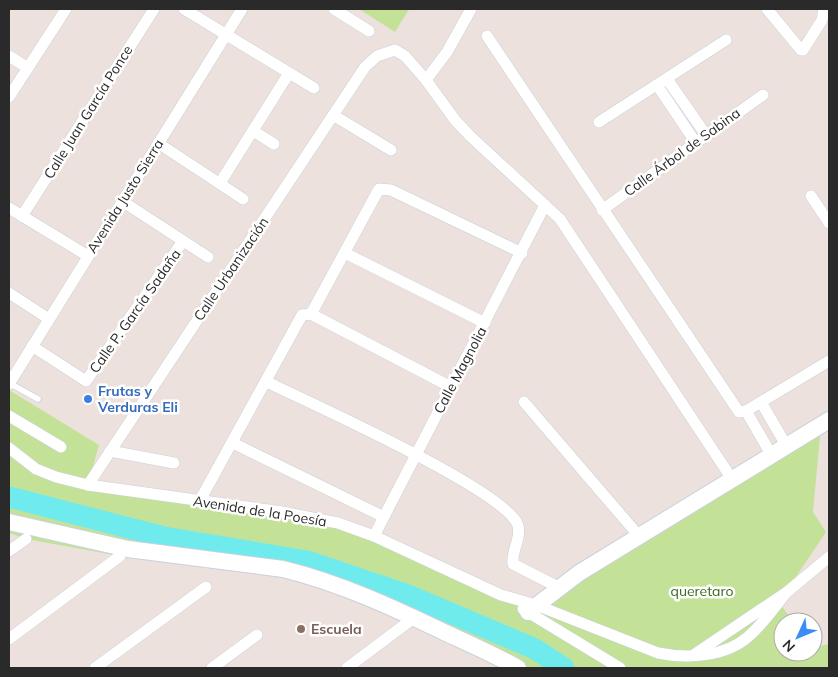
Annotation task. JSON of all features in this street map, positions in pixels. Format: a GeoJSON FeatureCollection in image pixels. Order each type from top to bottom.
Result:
{"type":"FeatureCollection","features":[{"type":"Feature","properties":{"kind":"main road"},"geometry":{"type":"LineString","coordinates":[[532,609],[558,587],[829,420]]}},
{"type":"Feature","properties":{"kind":"main road"},"geometry":{"type":"LineString","coordinates":[[9,522],[128,549],[283,569],[375,600],[415,617],[518,668]]}},
{"type":"Feature","properties":{"kind":"street"},"geometry":{"type":"LineString","coordinates":[[9,97],[66,9]]}},
{"type":"Feature","properties":{"kind":"street","name":"Calle Juan García Ponce"},"geometry":{"type":"LineString","coordinates":[[22,216],[154,9]]}},
{"type":"Feature","properties":{"kind":"street"},"geometry":{"type":"LineString","coordinates":[[184,9],[314,88]]}},
{"type":"Feature","properties":{"kind":"street","name":"Avenida Justo Sierra"},"geometry":{"type":"LineString","coordinates":[[9,383],[242,9]]}},
{"type":"Feature","properties":{"kind":"street"},"geometry":{"type":"LineString","coordinates":[[334,9],[369,31]]}},
{"type":"Feature","properties":{"kind":"street"},"geometry":{"type":"LineString","coordinates":[[471,9],[447,52],[426,80],[465,131],[564,225],[732,479]]}},
{"type":"Feature","properties":{"kind":"street"},"geometry":{"type":"LineString","coordinates":[[767,9],[801,50],[804,50],[822,20],[824,9]]}},
{"type":"Feature","properties":{"kind":"street"},"geometry":{"type":"LineString","coordinates":[[486,36],[738,412],[761,402],[829,361]]}},
{"type":"Feature","properties":{"kind":"street"},"geometry":{"type":"LineString","coordinates":[[599,122],[726,40]]}},
{"type":"Feature","properties":{"kind":"street","name":"Calle Urbanización"},"geometry":{"type":"LineString","coordinates":[[88,485],[365,67],[377,56],[395,50],[405,56],[426,80]]}},
{"type":"Feature","properties":{"kind":"street"},"geometry":{"type":"LineString","coordinates":[[9,56],[28,68]]}},
{"type":"Feature","properties":{"kind":"street"},"geometry":{"type":"LineString","coordinates":[[220,183],[289,73]]}},
{"type":"Feature","properties":{"kind":"street"},"geometry":{"type":"LineString","coordinates":[[662,82],[706,135]]}},
{"type":"Feature","properties":{"kind":"street"},"geometry":{"type":"LineString","coordinates":[[662,82],[696,142]]}},
{"type":"Feature","properties":{"kind":"street","name":"Calle Árbol de Sabina"},"geometry":{"type":"LineString","coordinates":[[602,210],[763,94]]}},
{"type":"Feature","properties":{"kind":"street"},"geometry":{"type":"LineString","coordinates":[[333,116],[390,150]]}},
{"type":"Feature","properties":{"kind":"street"},"geometry":{"type":"LineString","coordinates":[[253,131],[274,144]]}},
{"type":"Feature","properties":{"kind":"street"},"geometry":{"type":"LineString","coordinates":[[158,143],[243,199]]}},
{"type":"Feature","properties":{"kind":"street"},"geometry":{"type":"LineString","coordinates":[[311,314],[345,253],[374,193],[379,189],[384,188],[522,253]]}},
{"type":"Feature","properties":{"kind":"street"},"geometry":{"type":"LineString","coordinates":[[810,196],[829,223]]}},
{"type":"Feature","properties":{"kind":"street"},"geometry":{"type":"LineString","coordinates":[[122,201],[208,257]]}},
{"type":"Feature","properties":{"kind":"street","name":"Calle Magnolia"},"geometry":{"type":"LineString","coordinates":[[374,536],[546,206]]}},
{"type":"Feature","properties":{"kind":"street"},"geometry":{"type":"LineString","coordinates":[[9,208],[88,256]]}},
{"type":"Feature","properties":{"kind":"street","name":"Calle P. García Sadaña"},"geometry":{"type":"LineString","coordinates":[[32,346],[86,381],[183,241]]}},
{"type":"Feature","properties":{"kind":"street"},"geometry":{"type":"LineString","coordinates":[[345,253],[485,323]]}},
{"type":"Feature","properties":{"kind":"street"},"geometry":{"type":"LineString","coordinates":[[9,293],[49,318]]}},
{"type":"Feature","properties":{"kind":"street"},"geometry":{"type":"LineString","coordinates":[[199,502],[267,382],[302,315],[311,314],[451,387]]}},
{"type":"Feature","properties":{"kind":"street"},"geometry":{"type":"LineString","coordinates":[[267,382],[415,455],[481,492],[509,513],[519,530],[514,564],[558,587]]}},
{"type":"Feature","properties":{"kind":"street"},"geometry":{"type":"LineString","coordinates":[[524,402],[639,536]]}},
{"type":"Feature","properties":{"kind":"street"},"geometry":{"type":"LineString","coordinates":[[761,402],[786,445]]}},
{"type":"Feature","properties":{"kind":"street"},"geometry":{"type":"LineString","coordinates":[[746,410],[772,454]]}},
{"type":"Feature","properties":{"kind":"street"},"geometry":{"type":"LineString","coordinates":[[9,416],[61,447]]}},
{"type":"Feature","properties":{"kind":"street"},"geometry":{"type":"LineString","coordinates":[[233,442],[384,517]]}},
{"type":"Feature","properties":{"kind":"street","name":"Avenida de la Poesía"},"geometry":{"type":"LineString","coordinates":[[9,448],[36,469],[56,477],[88,485],[199,502],[282,512],[338,524],[374,536],[532,609]]}},
{"type":"Feature","properties":{"kind":"street"},"geometry":{"type":"LineString","coordinates":[[110,452],[174,463]]}},
{"type":"Feature","properties":{"kind":"street"},"geometry":{"type":"LineString","coordinates":[[9,551],[26,539]]}},
{"type":"Feature","properties":{"kind":"street"},"geometry":{"type":"LineString","coordinates":[[9,639],[120,556]]}},
{"type":"Feature","properties":{"kind":"street"},"geometry":{"type":"LineString","coordinates":[[532,609],[658,653],[675,657],[714,653],[736,646],[749,636],[787,592],[829,557]]}},
{"type":"Feature","properties":{"kind":"street"},"geometry":{"type":"LineString","coordinates":[[95,668],[206,587]]}},
{"type":"Feature","properties":{"kind":"street"},"geometry":{"type":"LineString","coordinates":[[532,609],[620,668]]}},
{"type":"Feature","properties":{"kind":"street"},"geometry":{"type":"LineString","coordinates":[[347,668],[415,617]]}},
{"type":"Feature","properties":{"kind":"street"},"geometry":{"type":"LineString","coordinates":[[212,668],[257,635]]}},
{"type":"Feature","properties":{"kind":"lane"},"geometry":{"type":"LineString","coordinates":[[9,383],[38,398]]}},
{"type":"Feature","properties":{"kind":"green space"},"geometry":{"type":"Polygon","coordinates":[[[359,9],[409,9],[395,32],[359,9]]]}},
{"type":"Feature","properties":{"kind":"green space","name":"queretaro"},"geometry":{"type":"Polygon","coordinates":[[[9,390],[99,445],[88,484],[251,508],[374,536],[536,605],[821,425],[813,512],[826,532],[779,602],[786,612],[773,612],[773,662],[823,662],[823,646],[829,644],[829,668],[518,668],[302,574],[120,556],[26,539],[9,533],[9,390]]]}},
{"type":"Feature","properties":{"kind":"waterway"},"geometry":{"type":"LineString","coordinates":[[9,497],[164,537],[307,561],[408,595],[535,649],[564,668]]}},
{"type":"Feature","properties":{"kind":"place","name":"Frutas y Verduras Eli"},"geometry":{"type":"Point","coordinates":[88,399]}},
{"type":"Feature","properties":{"kind":"place","name":"Escuela"},"geometry":{"type":"Point","coordinates":[301,629]}}]}
